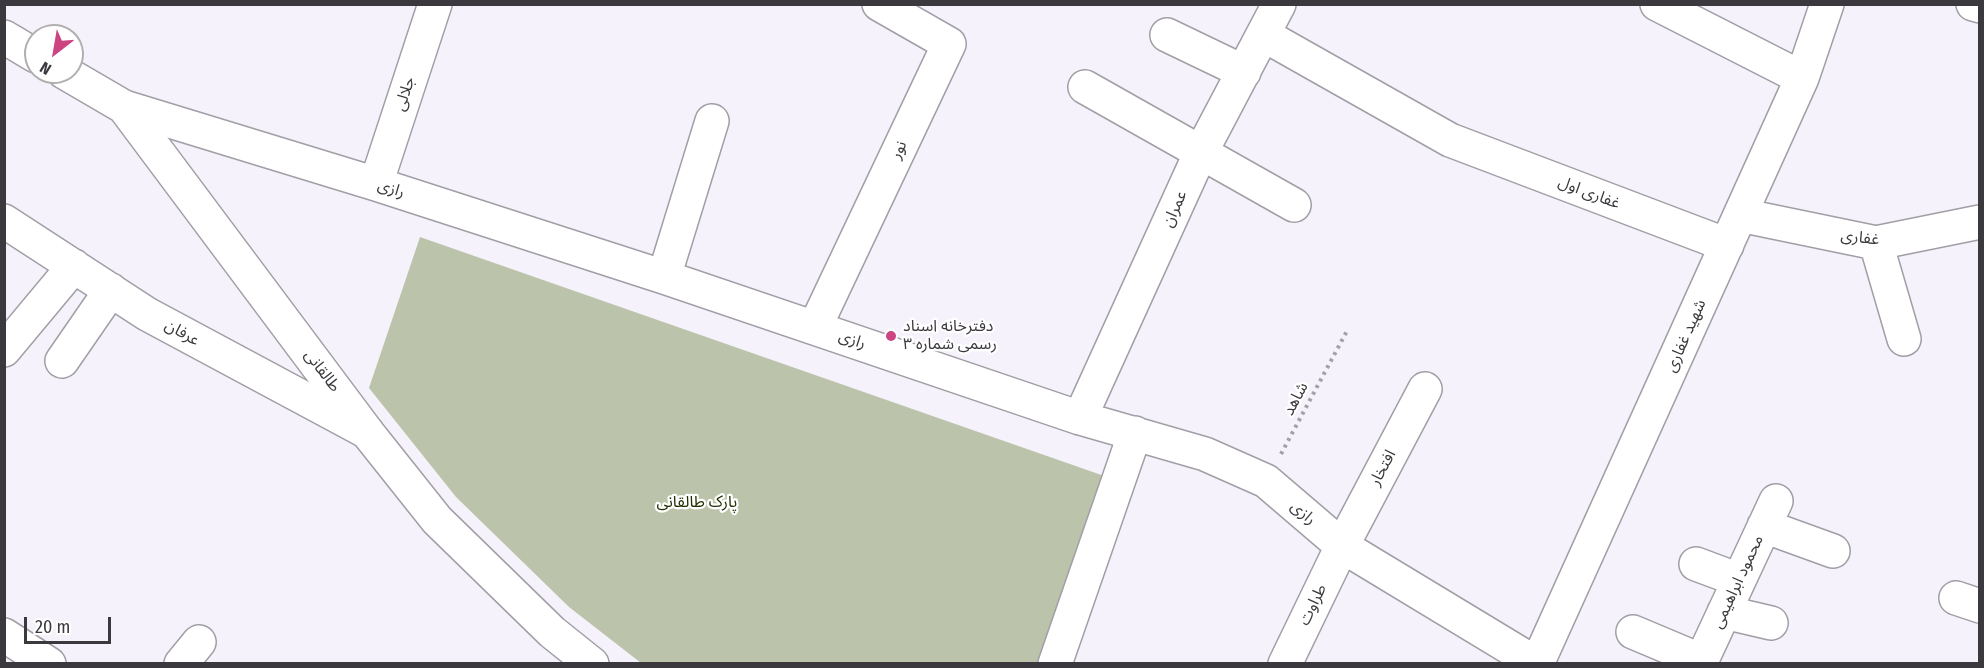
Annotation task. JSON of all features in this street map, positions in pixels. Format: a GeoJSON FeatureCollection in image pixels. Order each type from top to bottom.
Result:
{"type":"FeatureCollection","features":[{"type":"Feature","properties":{"kind":"street","name":"جلالی"},"geometry":{"type":"LineString","coordinates":[[376,184],[435,4]]}},
{"type":"Feature","properties":{"kind":"street","name":"نور"},"geometry":{"type":"LineString","coordinates":[[815,327],[949,44],[879,4]]}},
{"type":"Feature","properties":{"kind":"street","name":"عمران"},"geometry":{"type":"LineString","coordinates":[[1080,418],[1200,154],[1279,4]]}},
{"type":"Feature","properties":{"kind":"street"},"geometry":{"type":"LineString","coordinates":[[1657,4],[1802,78]]}},
{"type":"Feature","properties":{"kind":"street","name":"شهید غفاری"},"geometry":{"type":"LineString","coordinates":[[1537,663],[1802,78],[1827,4]]}},
{"type":"Feature","properties":{"kind":"street"},"geometry":{"type":"LineString","coordinates":[[1973,4],[1980,6]]}},
{"type":"Feature","properties":{"kind":"street"},"geometry":{"type":"LineString","coordinates":[[1167,35],[1244,72]]}},
{"type":"Feature","properties":{"kind":"street","name":"غفاری اول"},"geometry":{"type":"LineString","coordinates":[[1264,35],[1450,140],[1727,245]]}},
{"type":"Feature","properties":{"kind":"street"},"geometry":{"type":"LineString","coordinates":[[4,37],[24,49]]}},
{"type":"Feature","properties":{"kind":"street","name":"طالقانی"},"geometry":{"type":"LineString","coordinates":[[84,84],[124,108],[367,432],[437,520],[552,633],[592,663]]}},
{"type":"Feature","properties":{"kind":"street"},"geometry":{"type":"LineString","coordinates":[[1085,87],[1200,154],[1294,205]]}},
{"type":"Feature","properties":{"kind":"street","name":"رازی"},"geometry":{"type":"LineString","coordinates":[[124,108],[376,184],[815,327],[1080,418],[1205,454],[1266,481],[1342,546],[1537,663]]}},
{"type":"Feature","properties":{"kind":"street"},"geometry":{"type":"LineString","coordinates":[[663,277],[712,121]]}},
{"type":"Feature","properties":{"kind":"street","name":"غفاری"},"geometry":{"type":"LineString","coordinates":[[1740,215],[1876,243],[1980,222]]}},
{"type":"Feature","properties":{"kind":"street","name":"عرفان"},"geometry":{"type":"LineString","coordinates":[[4,221],[189,337],[367,432]]}},
{"type":"Feature","properties":{"kind":"street"},"geometry":{"type":"LineString","coordinates":[[1876,243],[1904,339]]}},
{"type":"Feature","properties":{"kind":"street"},"geometry":{"type":"LineString","coordinates":[[4,350],[74,266]]}},
{"type":"Feature","properties":{"kind":"street"},"geometry":{"type":"LineString","coordinates":[[62,361],[111,290]]}},
{"type":"Feature","properties":{"kind":"street","name":"افتخار"},"geometry":{"type":"LineString","coordinates":[[1342,546],[1425,389]]}},
{"type":"Feature","properties":{"kind":"street"},"geometry":{"type":"LineString","coordinates":[[1056,663],[1135,433]]}},
{"type":"Feature","properties":{"kind":"street","name":"محمود ابراهیمی"},"geometry":{"type":"LineString","coordinates":[[1701,662],[1770,514],[1833,551]]}},
{"type":"Feature","properties":{"kind":"street","name":"طراوت"},"geometry":{"type":"LineString","coordinates":[[1285,663],[1342,546]]}},
{"type":"Feature","properties":{"kind":"street"},"geometry":{"type":"LineString","coordinates":[[1696,564],[1739,580]]}},
{"type":"Feature","properties":{"kind":"street"},"geometry":{"type":"LineString","coordinates":[[1724,612],[1771,623]]}},
{"type":"Feature","properties":{"kind":"street"},"geometry":{"type":"LineString","coordinates":[[1633,632],[1701,662]]}},
{"type":"Feature","properties":{"kind":"street"},"geometry":{"type":"LineString","coordinates":[[8,645],[49,663]]}},
{"type":"Feature","properties":{"kind":"path","name":"شاهد"},"geometry":{"type":"LineString","coordinates":[[1266,481],[1348,329]]}},
{"type":"Feature","properties":{"kind":"green space","name":"پارک طالقانی"},"geometry":{"type":"Polygon","coordinates":[[[420,237],[1110,478],[1044,663],[641,663],[569,607],[456,497],[369,388],[420,237]]]}},
{"type":"Feature","properties":{"kind":"place","name":"دفترخانه اسناد رسمی شماره ۳"},"geometry":{"type":"Point","coordinates":[891,336]}}]}
